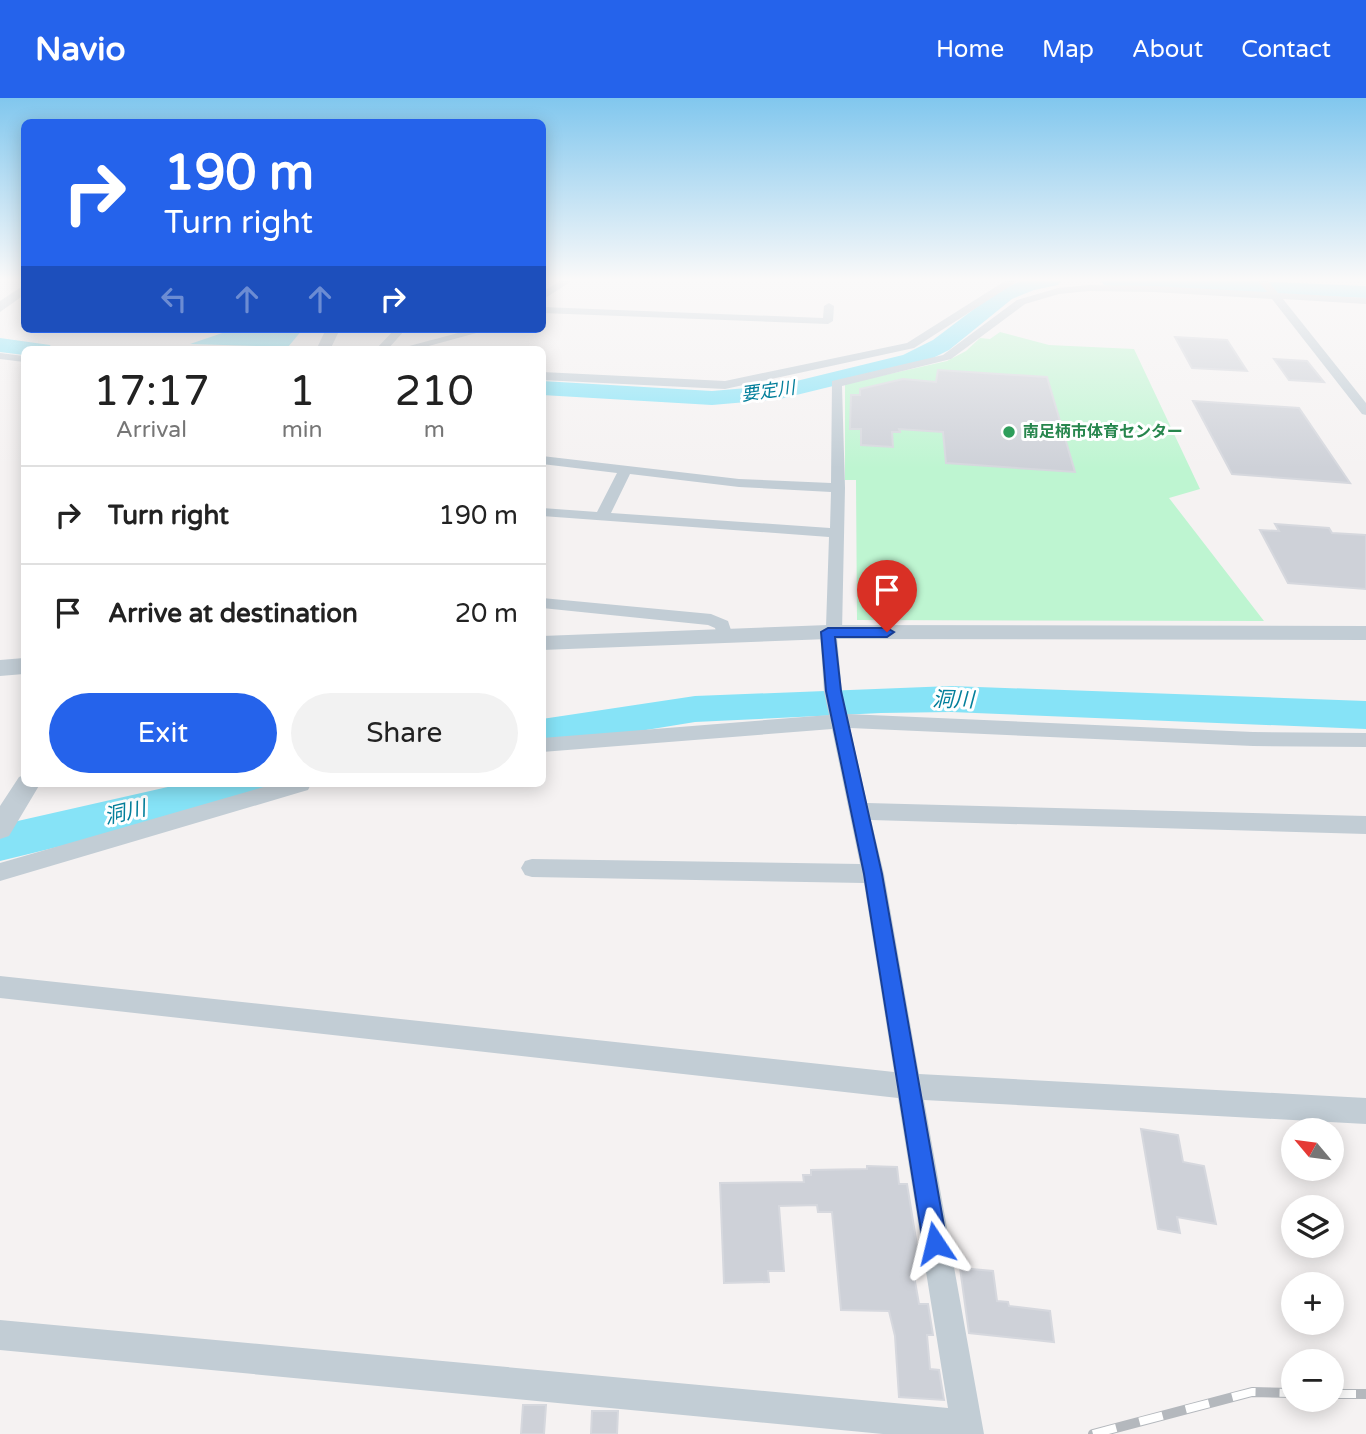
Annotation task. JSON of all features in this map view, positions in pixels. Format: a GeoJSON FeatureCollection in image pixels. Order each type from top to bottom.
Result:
{"type":"FeatureCollection","features":[{"type":"Feature","properties":{"kind":"street"},"geometry":{"type":"LineString","coordinates":[[546,376],[709,385],[742,383],[914,343]]}},
{"type":"Feature","properties":{"kind":"street"},"geometry":{"type":"LineString","coordinates":[[0,1335],[967,1430],[873,874],[838,709],[831,632],[838,488],[836,384],[947,357],[965,343]]}},
{"type":"Feature","properties":{"kind":"street"},"geometry":{"type":"LineString","coordinates":[[1312,343],[1366,411]]}},
{"type":"Feature","properties":{"kind":"street"},"geometry":{"type":"LineString","coordinates":[[0,356],[21,359]]}},
{"type":"Feature","properties":{"kind":"street"},"geometry":{"type":"LineString","coordinates":[[546,461],[739,483],[838,488]]}},
{"type":"Feature","properties":{"kind":"street"},"geometry":{"type":"LineString","coordinates":[[601,517],[625,471]]}},
{"type":"Feature","properties":{"kind":"street"},"geometry":{"type":"LineString","coordinates":[[546,512],[836,533]]}},
{"type":"Feature","properties":{"kind":"street"},"geometry":{"type":"LineString","coordinates":[[546,603],[711,620],[722,625],[725,636]]}},
{"type":"Feature","properties":{"kind":"street"},"geometry":{"type":"LineString","coordinates":[[546,643],[831,632],[1366,633]]}},
{"type":"Feature","properties":{"kind":"street"},"geometry":{"type":"LineString","coordinates":[[0,668],[21,666]]}},
{"type":"Feature","properties":{"kind":"street"},"geometry":{"type":"LineString","coordinates":[[546,745],[838,709],[1253,739],[1366,740]]}},
{"type":"Feature","properties":{"kind":"street"},"geometry":{"type":"LineString","coordinates":[[0,828],[26,787]]}},
{"type":"Feature","properties":{"kind":"street"},"geometry":{"type":"LineString","coordinates":[[0,872],[291,787]]}},
{"type":"Feature","properties":{"kind":"street"},"geometry":{"type":"LineString","coordinates":[[860,811],[1366,825]]}},
{"type":"Feature","properties":{"kind":"street"},"geometry":{"type":"LineString","coordinates":[[532,868],[873,874]]}},
{"type":"Feature","properties":{"kind":"street"},"geometry":{"type":"LineString","coordinates":[[0,987],[908,1086],[1366,1111]]}},
{"type":"Feature","properties":{"kind":"green space","name":"南足柄市体育センター"},"geometry":{"type":"Polygon","coordinates":[[[974,343],[1043,343],[1134,349],[1200,489],[1169,498],[1264,621],[857,620],[856,480],[845,480],[845,384],[947,361],[974,343]]]}},
{"type":"Feature","properties":{"kind":"water"},"geometry":{"type":"Polygon","coordinates":[[[192,343],[291,343],[289,346],[192,343]]]}},
{"type":"Feature","properties":{"kind":"building"},"geometry":{"type":"Polygon","coordinates":[[[1178,343],[1229,343],[1247,371],[1192,368],[1178,343]]]}},
{"type":"Feature","properties":{"kind":"building"},"geometry":{"type":"Polygon","coordinates":[[[1274,359],[1307,361],[1324,382],[1289,380],[1274,359]]]}},
{"type":"Feature","properties":{"kind":"building"},"geometry":{"type":"Polygon","coordinates":[[[938,370],[1047,377],[1075,472],[946,463],[943,432],[899,429],[900,432],[892,432],[893,447],[861,445],[861,429],[850,429],[851,395],[860,395],[860,389],[903,379],[936,382],[938,370]]]}},
{"type":"Feature","properties":{"kind":"building"},"geometry":{"type":"Polygon","coordinates":[[[1193,401],[1299,408],[1350,483],[1232,474],[1193,401]]]}},
{"type":"Feature","properties":{"kind":"building"},"geometry":{"type":"Polygon","coordinates":[[[1275,524],[1329,528],[1332,533],[1366,535],[1366,589],[1288,583],[1260,530],[1279,531],[1275,524]]]}},
{"type":"Feature","properties":{"kind":"building"},"geometry":{"type":"Polygon","coordinates":[[[1141,1129],[1178,1135],[1183,1162],[1204,1166],[1216,1224],[1177,1217],[1180,1233],[1158,1229],[1141,1129]]]}},
{"type":"Feature","properties":{"kind":"building"},"geometry":{"type":"Polygon","coordinates":[[[867,1166],[897,1167],[899,1184],[907,1184],[921,1270],[913,1270],[919,1304],[928,1304],[933,1335],[927,1335],[930,1369],[939,1370],[944,1400],[899,1397],[895,1336],[889,1311],[841,1310],[832,1212],[818,1212],[817,1205],[779,1206],[784,1271],[768,1271],[769,1282],[724,1283],[720,1183],[804,1182],[803,1175],[811,1175],[811,1170],[867,1169],[867,1166]]]}},
{"type":"Feature","properties":{"kind":"building"},"geometry":{"type":"Polygon","coordinates":[[[960,1268],[993,1271],[997,1301],[1008,1302],[1009,1306],[1050,1311],[1054,1342],[969,1333],[960,1268]]]}},
{"type":"Feature","properties":{"kind":"building"},"geometry":{"type":"Polygon","coordinates":[[[523,1405],[546,1405],[544,1434],[521,1434],[523,1405]]]}},
{"type":"Feature","properties":{"kind":"building"},"geometry":{"type":"Polygon","coordinates":[[[592,1411],[618,1411],[617,1434],[591,1434],[592,1411]]]}},
{"type":"Feature","properties":{"kind":"waterway","name":"要定川"},"geometry":{"type":"LineString","coordinates":[[546,388],[712,398],[780,392],[911,360],[943,343]]}},
{"type":"Feature","properties":{"kind":"waterway","name":"要定川"},"geometry":{"type":"LineString","coordinates":[[0,345],[21,348]]}},
{"type":"Feature","properties":{"kind":"waterway","name":"洞川"},"geometry":{"type":"LineString","coordinates":[[546,732],[695,709],[881,700],[951,699],[1366,715]]}},
{"type":"Feature","properties":{"kind":"waterway","name":"洞川"},"geometry":{"type":"LineString","coordinates":[[0,843],[237,787]]}},
{"type":"Feature","properties":{"kind":"railway"},"geometry":{"type":"LineString","coordinates":[[1093,1434],[1252,1392],[1281,1393]]}},
{"type":"Feature","properties":{"kind":"railway"},"geometry":{"type":"LineString","coordinates":[[1344,1394],[1366,1394]]}},
{"type":"Feature","properties":{"kind":"place","name":"南足柄市体育センター"},"geometry":{"type":"Point","coordinates":[1009,432]}},
{"type":"Feature","properties":{"kind":"route"},"geometry":{"type":"LineString","coordinates":[[887,632],[828,632],[833,691],[873,874],[935,1243]]}}]}
